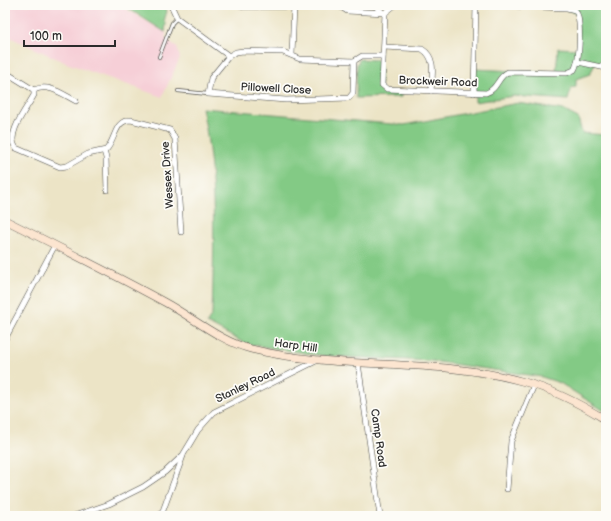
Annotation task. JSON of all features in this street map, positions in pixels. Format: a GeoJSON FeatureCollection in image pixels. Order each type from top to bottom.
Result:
{"type":"FeatureCollection","features":[{"type":"Feature","properties":{"kind":"street"},"geometry":{"type":"LineString","coordinates":[[171,5],[177,18],[229,56]]}},
{"type":"Feature","properties":{"kind":"street"},"geometry":{"type":"LineString","coordinates":[[240,5],[243,7],[294,6],[292,55]]}},
{"type":"Feature","properties":{"kind":"street"},"geometry":{"type":"LineString","coordinates":[[338,5],[347,11],[385,13],[395,5]]}},
{"type":"Feature","properties":{"kind":"street"},"geometry":{"type":"LineString","coordinates":[[374,5],[385,13]]}},
{"type":"Feature","properties":{"kind":"street"},"geometry":{"type":"LineString","coordinates":[[474,93],[476,5]]}},
{"type":"Feature","properties":{"kind":"street"},"geometry":{"type":"LineString","coordinates":[[487,5],[564,6],[574,9],[579,16],[578,62],[604,68],[606,61]]}},
{"type":"Feature","properties":{"kind":"street"},"geometry":{"type":"LineString","coordinates":[[208,94],[211,78],[229,56],[243,50],[283,52],[300,59],[354,61],[362,56],[384,56],[385,13]]}},
{"type":"Feature","properties":{"kind":"street"},"geometry":{"type":"LineString","coordinates":[[384,47],[422,49],[428,53],[432,64],[431,91]]}},
{"type":"Feature","properties":{"kind":"street","name":"Brockweir Road"},"geometry":{"type":"LineString","coordinates":[[384,56],[382,85],[387,89],[474,93],[491,91],[502,76],[511,71],[567,74],[572,71],[578,62]]}},
{"type":"Feature","properties":{"kind":"street","name":"Pillowell Close"},"geometry":{"type":"LineString","coordinates":[[208,94],[286,100],[349,98],[353,93],[354,61]]}},
{"type":"Feature","properties":{"kind":"street"},"geometry":{"type":"LineString","coordinates":[[5,72],[34,90]]}},
{"type":"Feature","properties":{"kind":"street"},"geometry":{"type":"LineString","coordinates":[[34,90],[42,87],[50,87],[76,101]]}},
{"type":"Feature","properties":{"kind":"street"},"geometry":{"type":"LineString","coordinates":[[34,90],[34,95],[12,134],[12,143],[16,148],[63,167],[84,156],[104,151],[106,158],[107,190]]}},
{"type":"Feature","properties":{"kind":"street","name":"Wessex Drive"},"geometry":{"type":"LineString","coordinates":[[104,151],[110,146],[119,125],[125,121],[131,120],[170,130],[174,137],[181,232]]}},
{"type":"Feature","properties":{"kind":"street","name":"Harp Hill"},"geometry":{"type":"LineString","coordinates":[[5,220],[168,304],[238,345],[256,350],[318,360],[449,369],[500,376],[534,385],[566,397],[606,420]]}},
{"type":"Feature","properties":{"kind":"street"},"geometry":{"type":"LineString","coordinates":[[5,339],[55,245]]}},
{"type":"Feature","properties":{"kind":"street","name":"Stanley Road"},"geometry":{"type":"LineString","coordinates":[[74,516],[127,496],[143,487],[167,470],[183,455],[198,430],[214,412],[318,360]]}},
{"type":"Feature","properties":{"kind":"street","name":"Camp Road"},"geometry":{"type":"LineString","coordinates":[[358,363],[380,516]]}},
{"type":"Feature","properties":{"kind":"street"},"geometry":{"type":"LineString","coordinates":[[507,489],[511,441],[534,385]]}},
{"type":"Feature","properties":{"kind":"street"},"geometry":{"type":"LineString","coordinates":[[161,516],[183,455]]}},
{"type":"Feature","properties":{"kind":"street"},"geometry":{"type":"LineString","coordinates":[[167,470],[176,475]]}},
{"type":"Feature","properties":{"kind":"lane"},"geometry":{"type":"LineString","coordinates":[[159,57],[172,23],[177,18]]}},
{"type":"Feature","properties":{"kind":"lane"},"geometry":{"type":"LineString","coordinates":[[178,91],[208,94]]}},
{"type":"Feature","properties":{"kind":"shaded area"},"geometry":{"type":"Polygon","coordinates":[[[5,5],[119,5],[166,33],[165,38],[177,47],[180,58],[162,97],[66,63],[5,35],[5,5]]]}},
{"type":"Feature","properties":{"kind":"green space"},"geometry":{"type":"Polygon","coordinates":[[[123,5],[164,5],[167,11],[164,21],[166,23],[165,32],[123,5]]]}},
{"type":"Feature","properties":{"kind":"green space"},"geometry":{"type":"Polygon","coordinates":[[[564,5],[600,5],[607,27],[605,50],[599,64],[596,62],[590,74],[576,79],[576,87],[571,88],[568,100],[514,96],[475,102],[475,69],[556,73],[558,48],[578,49],[578,14],[564,8],[564,5]]]}},
{"type":"Feature","properties":{"kind":"green space"},"geometry":{"type":"Polygon","coordinates":[[[360,59],[378,60],[380,63],[381,91],[401,93],[401,97],[356,98],[357,64],[360,59]]]}},
{"type":"Feature","properties":{"kind":"green space"},"geometry":{"type":"Polygon","coordinates":[[[518,103],[563,110],[578,118],[582,133],[606,135],[606,412],[560,383],[542,377],[432,361],[325,356],[246,344],[207,323],[212,314],[213,211],[210,159],[202,108],[404,125],[518,103]]]}}]}
